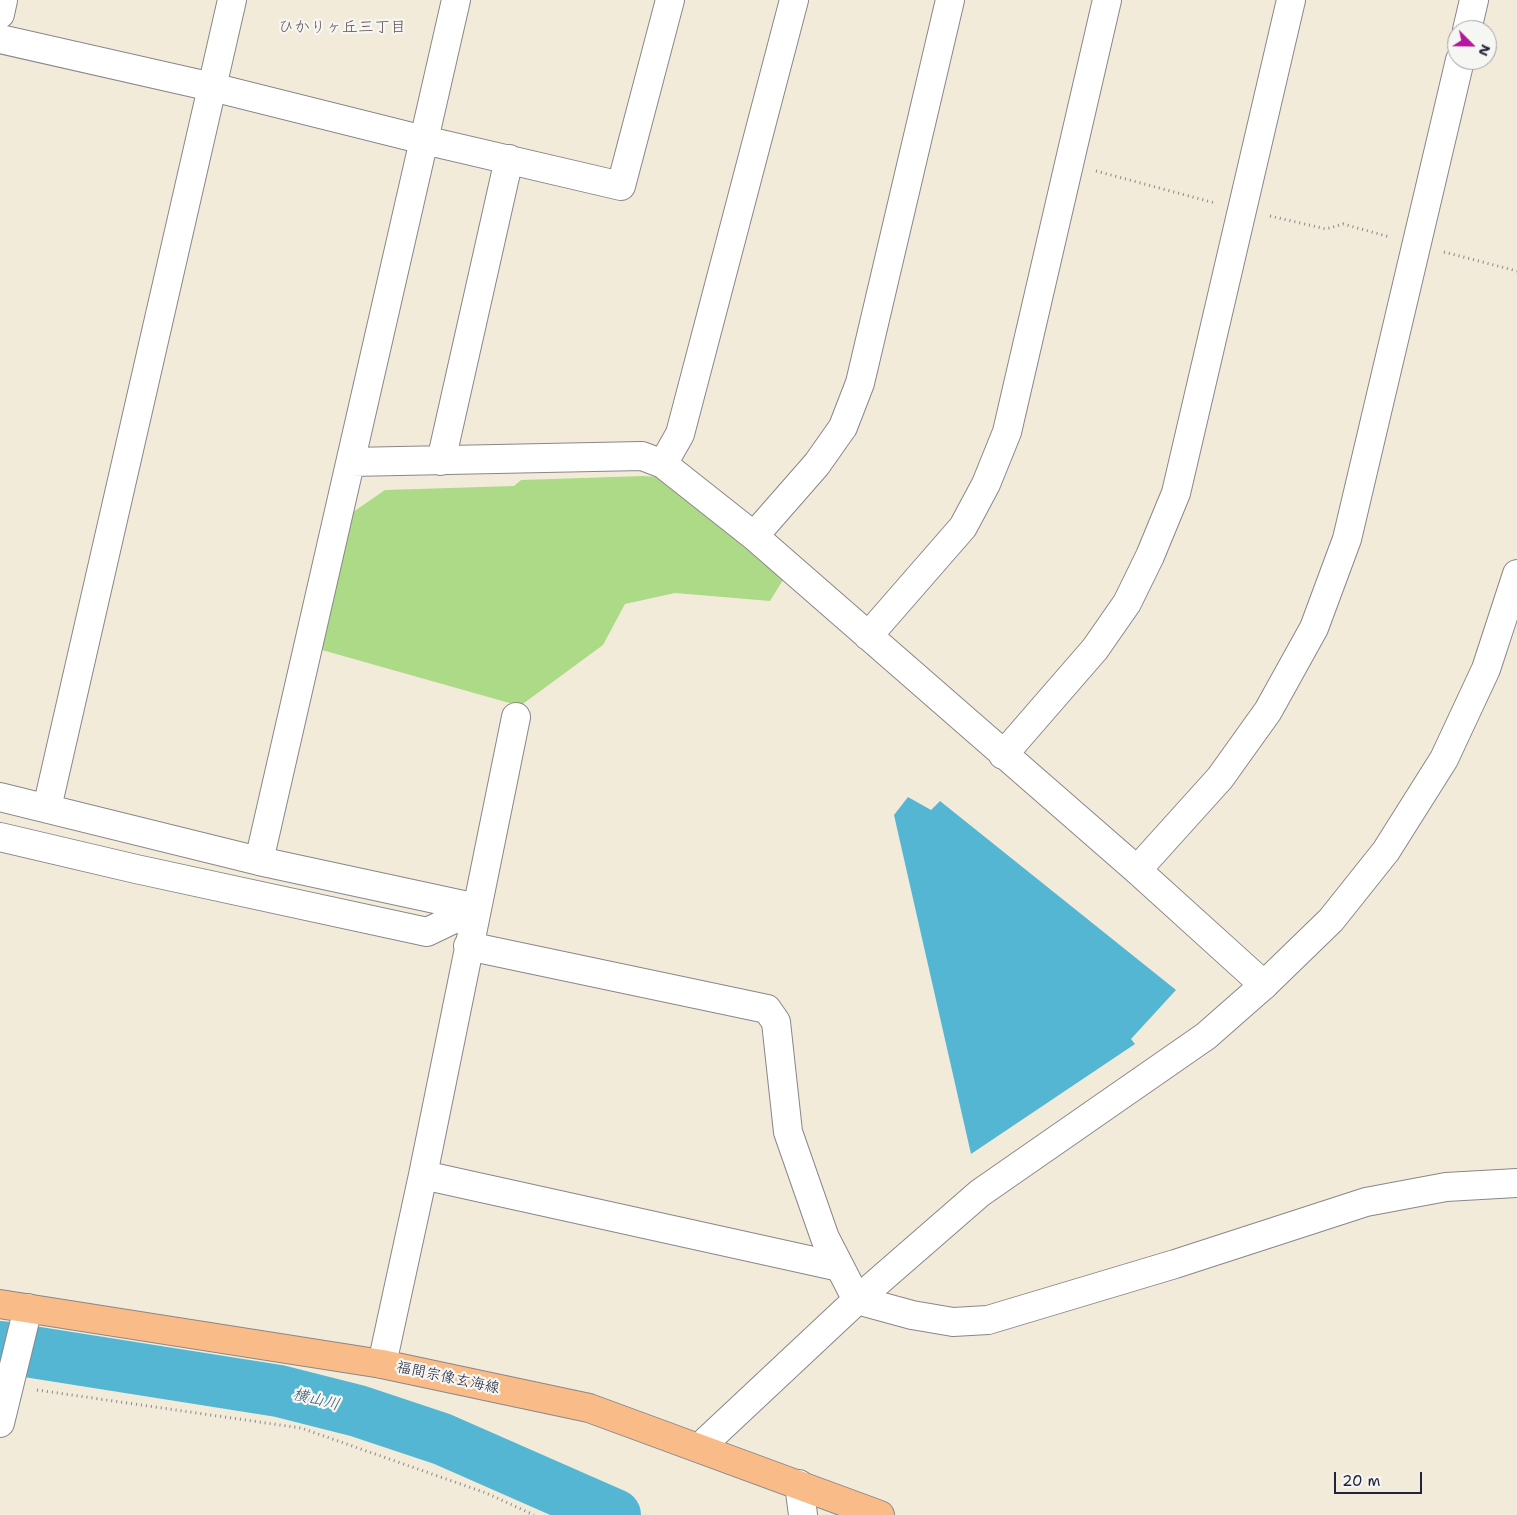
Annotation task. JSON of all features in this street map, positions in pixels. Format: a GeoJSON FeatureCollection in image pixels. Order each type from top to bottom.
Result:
{"type":"FeatureCollection","features":[{"type":"Feature","properties":{"kind":"main road","name":"福間宗像玄海線"},"geometry":{"type":"LineString","coordinates":[[0,1304],[382,1364],[589,1408],[880,1515]]}},
{"type":"Feature","properties":{"kind":"street"},"geometry":{"type":"LineString","coordinates":[[0,14],[3,0]]}},
{"type":"Feature","properties":{"kind":"street"},"geometry":{"type":"LineString","coordinates":[[47,808],[232,0]]}},
{"type":"Feature","properties":{"kind":"street"},"geometry":{"type":"LineString","coordinates":[[259,861],[456,0]]}},
{"type":"Feature","properties":{"kind":"street"},"geometry":{"type":"LineString","coordinates":[[0,39],[212,87],[424,140],[621,186],[670,0]]}},
{"type":"Feature","properties":{"kind":"street"},"geometry":{"type":"LineString","coordinates":[[663,464],[680,434],[794,0]]}},
{"type":"Feature","properties":{"kind":"street"},"geometry":{"type":"LineString","coordinates":[[754,536],[817,464],[843,427],[860,383],[950,0]]}},
{"type":"Feature","properties":{"kind":"street"},"geometry":{"type":"LineString","coordinates":[[868,636],[963,527],[986,484],[1007,432],[1107,0]]}},
{"type":"Feature","properties":{"kind":"street"},"geometry":{"type":"LineString","coordinates":[[1003,755],[1095,649],[1126,603],[1150,556],[1176,493],[1291,0]]}},
{"type":"Feature","properties":{"kind":"street"},"geometry":{"type":"LineString","coordinates":[[1469,20],[1474,0]]}},
{"type":"Feature","properties":{"kind":"street"},"geometry":{"type":"LineString","coordinates":[[1137,870],[1220,778],[1268,711],[1314,628],[1347,539],[1458,70]]}},
{"type":"Feature","properties":{"kind":"street"},"geometry":{"type":"LineString","coordinates":[[441,461],[509,159]]}},
{"type":"Feature","properties":{"kind":"street"},"geometry":{"type":"LineString","coordinates":[[351,462],[642,456],[663,464],[754,536],[1137,870],[1264,986]]}},
{"type":"Feature","properties":{"kind":"street"},"geometry":{"type":"LineString","coordinates":[[699,1448],[857,1300],[980,1193],[1206,1036],[1264,986],[1332,920],[1386,851],[1444,759],[1486,669],[1517,574]]}},
{"type":"Feature","properties":{"kind":"street"},"geometry":{"type":"LineString","coordinates":[[382,1364],[423,1175],[516,717]]}},
{"type":"Feature","properties":{"kind":"street"},"geometry":{"type":"LineString","coordinates":[[0,797],[259,861],[477,908]]}},
{"type":"Feature","properties":{"kind":"street"},"geometry":{"type":"LineString","coordinates":[[0,837],[136,869],[427,932],[477,908]]}},
{"type":"Feature","properties":{"kind":"street"},"geometry":{"type":"LineString","coordinates":[[468,946],[767,1009],[776,1022],[788,1132],[825,1238],[857,1300],[912,1315],[953,1322],[988,1320],[1175,1264],[1366,1202],[1446,1187],[1517,1183]]}},
{"type":"Feature","properties":{"kind":"street"},"geometry":{"type":"LineString","coordinates":[[423,1175],[840,1267]]}},
{"type":"Feature","properties":{"kind":"street"},"geometry":{"type":"LineString","coordinates":[[0,1423],[28,1308]]}},
{"type":"Feature","properties":{"kind":"street"},"geometry":{"type":"LineString","coordinates":[[799,1484],[803,1515]]}},
{"type":"Feature","properties":{"kind":"path"},"geometry":{"type":"LineString","coordinates":[[1069,164],[1242,210],[1326,229],[1343,224],[1517,272]]}},
{"type":"Feature","properties":{"kind":"path"},"geometry":{"type":"LineString","coordinates":[[10,1387],[301,1428],[486,1493],[534,1515]]}},
{"type":"Feature","properties":{"kind":"green space"},"geometry":{"type":"Polygon","coordinates":[[[661,477],[783,580],[770,601],[675,593],[625,604],[603,645],[520,706],[322,650],[353,512],[385,490],[514,486],[521,480],[661,477]]]}},
{"type":"Feature","properties":{"kind":"water"},"geometry":{"type":"Polygon","coordinates":[[[908,797],[931,810],[940,801],[1176,990],[1131,1039],[1135,1044],[971,1154],[894,815],[908,797]]]}},
{"type":"Feature","properties":{"kind":"waterway","name":"横山川"},"geometry":{"type":"LineString","coordinates":[[0,1347],[279,1391],[358,1411],[442,1439],[615,1515]]}},
{"type":"Feature","properties":{"kind":"district","name":"ひかりヶ丘三丁目"},"geometry":{"type":"Point","coordinates":[342,28]}}]}
